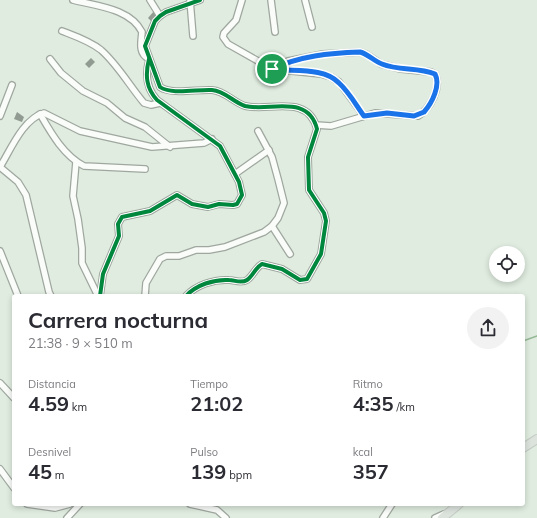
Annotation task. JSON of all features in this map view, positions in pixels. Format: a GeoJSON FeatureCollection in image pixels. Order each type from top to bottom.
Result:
{"type":"FeatureCollection","features":[{"type":"Feature","properties":{"kind":"main road"},"geometry":{"type":"LineString","coordinates":[[525,447],[537,439]]}},
{"type":"Feature","properties":{"kind":"main road"},"geometry":{"type":"LineString","coordinates":[[445,515],[456,506]]}},
{"type":"Feature","properties":{"kind":"street"},"geometry":{"type":"LineString","coordinates":[[73,0],[116,10],[133,22],[142,32],[141,51],[144,56],[149,59]]}},
{"type":"Feature","properties":{"kind":"street"},"geometry":{"type":"LineString","coordinates":[[150,0],[160,16]]}},
{"type":"Feature","properties":{"kind":"street"},"geometry":{"type":"LineString","coordinates":[[188,294],[197,286],[216,281],[230,280],[239,282],[247,280],[262,264],[282,269],[303,281],[311,276],[323,248],[326,221],[324,213],[309,190],[308,158],[317,128],[310,114],[305,110],[294,107],[244,106],[231,97],[211,90],[164,90],[160,87],[145,46],[155,22],[160,16],[190,1],[200,0]]}},
{"type":"Feature","properties":{"kind":"street"},"geometry":{"type":"LineString","coordinates":[[242,0],[236,20],[224,33],[223,37],[228,44],[272,69],[321,74],[331,77],[339,82],[364,116]]}},
{"type":"Feature","properties":{"kind":"street"},"geometry":{"type":"LineString","coordinates":[[271,0],[275,32]]}},
{"type":"Feature","properties":{"kind":"street"},"geometry":{"type":"LineString","coordinates":[[305,0],[312,27]]}},
{"type":"Feature","properties":{"kind":"street"},"geometry":{"type":"LineString","coordinates":[[190,1],[193,36]]}},
{"type":"Feature","properties":{"kind":"street"},"geometry":{"type":"LineString","coordinates":[[62,31],[100,49],[114,63],[144,103],[151,105],[160,103]]}},
{"type":"Feature","properties":{"kind":"street"},"geometry":{"type":"LineString","coordinates":[[272,69],[288,62],[322,54],[360,52],[366,54],[381,64],[401,70],[435,74],[437,78],[434,95],[424,112],[414,116],[387,113],[364,116],[331,126],[316,125]]}},
{"type":"Feature","properties":{"kind":"street"},"geometry":{"type":"LineString","coordinates":[[50,59],[61,73],[83,91],[107,103],[125,118],[145,127],[170,147]]}},
{"type":"Feature","properties":{"kind":"street"},"geometry":{"type":"LineString","coordinates":[[99,294],[103,274],[119,236],[120,219],[122,217],[150,211],[177,195],[200,207],[237,204],[242,195],[242,190],[235,174],[220,146],[160,103],[151,93],[146,73],[149,59]]}},
{"type":"Feature","properties":{"kind":"street"},"geometry":{"type":"LineString","coordinates":[[0,116],[12,85]]}},
{"type":"Feature","properties":{"kind":"street"},"geometry":{"type":"LineString","coordinates":[[50,294],[26,195],[18,182],[0,167],[18,136],[30,121],[44,113],[53,116],[80,131],[152,147],[170,147],[204,143],[212,139]]}},
{"type":"Feature","properties":{"kind":"street"},"geometry":{"type":"LineString","coordinates":[[40,114],[51,132],[76,162],[84,166],[145,169]]}},
{"type":"Feature","properties":{"kind":"street"},"geometry":{"type":"LineString","coordinates":[[145,294],[146,283],[160,259],[166,256],[179,256],[196,250],[209,250],[226,247],[264,232],[272,226],[280,215],[284,203],[272,157],[258,131]]}},
{"type":"Feature","properties":{"kind":"street"},"geometry":{"type":"LineString","coordinates":[[235,174],[269,150]]}},
{"type":"Feature","properties":{"kind":"street"},"geometry":{"type":"LineString","coordinates":[[76,162],[73,196],[82,248],[82,263],[98,294]]}},
{"type":"Feature","properties":{"kind":"street"},"geometry":{"type":"LineString","coordinates":[[272,226],[290,254]]}},
{"type":"Feature","properties":{"kind":"street"},"geometry":{"type":"LineString","coordinates":[[0,252],[17,294]]}},
{"type":"Feature","properties":{"kind":"street"},"geometry":{"type":"LineString","coordinates":[[0,383],[12,396]]}},
{"type":"Feature","properties":{"kind":"street"},"geometry":{"type":"LineString","coordinates":[[0,469],[12,485]]}},
{"type":"Feature","properties":{"kind":"street"},"geometry":{"type":"LineString","coordinates":[[41,506],[55,508],[62,506]]}},
{"type":"Feature","properties":{"kind":"street"},"geometry":{"type":"LineString","coordinates":[[67,518],[78,506]]}},
{"type":"Feature","properties":{"kind":"street"},"geometry":{"type":"LineString","coordinates":[[199,506],[218,510],[226,518]]}},
{"type":"Feature","properties":{"kind":"street"},"geometry":{"type":"LineString","coordinates":[[383,518],[391,506]]}},
{"type":"Feature","properties":{"kind":"street"},"geometry":{"type":"LineString","coordinates":[[435,518],[445,515]]}},
{"type":"Feature","properties":{"kind":"building"},"geometry":{"type":"Polygon","coordinates":[[[154,11],[157,15],[152,22],[148,18],[154,11]]]}},
{"type":"Feature","properties":{"kind":"building"},"geometry":{"type":"Polygon","coordinates":[[[91,58],[95,62],[89,68],[85,64],[91,58]]]}},
{"type":"Feature","properties":{"kind":"building"},"geometry":{"type":"Polygon","coordinates":[[[17,112],[24,117],[22,122],[14,119],[17,112]]]}},
{"type":"Feature","properties":{"kind":"waterway"},"geometry":{"type":"LineString","coordinates":[[525,340],[537,336]]}},
{"type":"Feature","properties":{"kind":"cycle path"},"geometry":{"type":"LineString","coordinates":[[188,294],[200,286],[211,282],[223,280],[240,282],[245,281],[262,264],[282,269],[300,280],[307,279],[321,254],[326,221],[324,213],[309,190],[308,157],[317,129],[312,118],[305,111],[297,107],[287,106],[245,106],[221,92],[212,90],[171,91],[160,87],[145,46],[155,21],[166,12],[200,0]]}},
{"type":"Feature","properties":{"kind":"cycle path"},"geometry":{"type":"LineString","coordinates":[[100,294],[103,274],[119,236],[118,224],[122,217],[150,211],[177,195],[192,204],[208,207],[219,204],[237,204],[242,195],[239,182],[220,146],[157,100],[153,95],[147,81],[149,59]]}},
{"type":"Feature","properties":{"kind":"route"},"geometry":{"type":"LineString","coordinates":[[360,52],[366,54],[381,64],[401,70],[431,72],[435,74],[437,78],[434,95],[429,106],[418,116],[375,113],[364,116],[339,82],[331,77],[321,74],[272,69],[288,62],[322,54],[360,52]]}}]}
